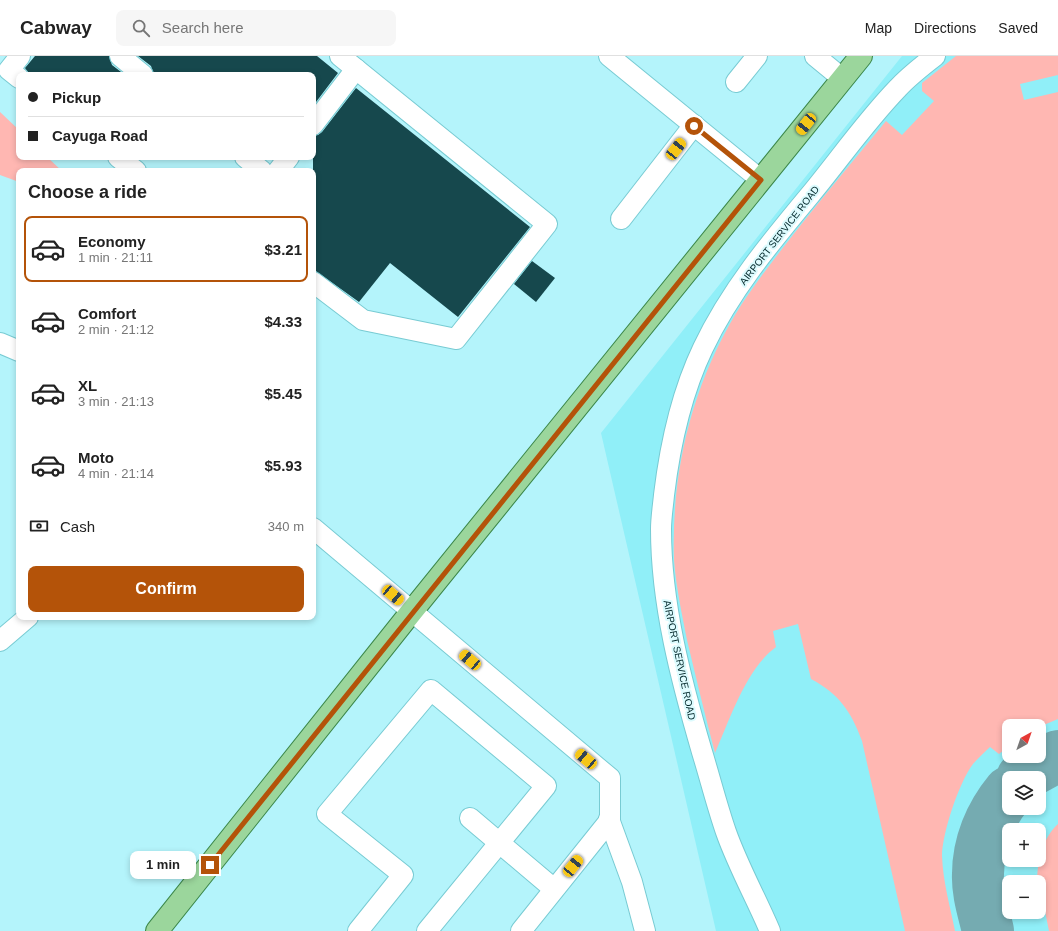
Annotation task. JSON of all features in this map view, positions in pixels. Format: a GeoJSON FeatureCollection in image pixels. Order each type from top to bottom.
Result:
{"type":"FeatureCollection","features":[{"type":"Feature","properties":{"kind":"main road"},"geometry":{"type":"LineString","coordinates":[[161,930],[412,611],[861,56]]}},
{"type":"Feature","properties":{"kind":"street"},"geometry":{"type":"LineString","coordinates":[[16,76],[9,70],[20,56]]}},
{"type":"Feature","properties":{"kind":"street"},"geometry":{"type":"LineString","coordinates":[[120,56],[139,72]]}},
{"type":"Feature","properties":{"kind":"street"},"geometry":{"type":"LineString","coordinates":[[316,284],[363,320],[456,339],[547,224],[340,56]]}},
{"type":"Feature","properties":{"kind":"street"},"geometry":{"type":"LineString","coordinates":[[609,56],[761,180]]}},
{"type":"Feature","properties":{"kind":"street"},"geometry":{"type":"LineString","coordinates":[[736,82],[757,56]]}},
{"type":"Feature","properties":{"kind":"street"},"geometry":{"type":"LineString","coordinates":[[815,56],[843,79]]}},
{"type":"Feature","properties":{"kind":"street","name":"AIRPORT SERVICE ROAD"},"geometry":{"type":"LineString","coordinates":[[770,931],[726,833],[678,661],[667,602],[662,562],[661,528],[668,460],[677,418],[689,381],[702,349],[741,282],[880,108],[911,75],[935,56]]}},
{"type":"Feature","properties":{"kind":"street"},"geometry":{"type":"LineString","coordinates":[[316,121],[356,69]]}},
{"type":"Feature","properties":{"kind":"street"},"geometry":{"type":"LineString","coordinates":[[621,219],[694,126]]}},
{"type":"Feature","properties":{"kind":"street"},"geometry":{"type":"LineString","coordinates":[[122,160],[132,168]]}},
{"type":"Feature","properties":{"kind":"street"},"geometry":{"type":"LineString","coordinates":[[249,160],[258,168]]}},
{"type":"Feature","properties":{"kind":"street"},"geometry":{"type":"LineString","coordinates":[[280,168],[287,160]]}},
{"type":"Feature","properties":{"kind":"street"},"geometry":{"type":"LineString","coordinates":[[0,343],[16,350]]}},
{"type":"Feature","properties":{"kind":"street"},"geometry":{"type":"LineString","coordinates":[[316,531],[610,778],[609,819],[632,882],[645,931]]}},
{"type":"Feature","properties":{"kind":"street"},"geometry":{"type":"LineString","coordinates":[[0,641],[24,620]]}},
{"type":"Feature","properties":{"kind":"street"},"geometry":{"type":"LineString","coordinates":[[358,931],[403,875],[327,814],[431,690],[546,786],[500,844],[427,931]]}},
{"type":"Feature","properties":{"kind":"street"},"geometry":{"type":"LineString","coordinates":[[470,818],[554,889]]}},
{"type":"Feature","properties":{"kind":"street"},"geometry":{"type":"LineString","coordinates":[[521,931],[609,819]]}},
{"type":"Feature","properties":{"kind":"shaded area"},"geometry":{"type":"Polygon","coordinates":[[[902,56],[1058,56],[1058,931],[716,931],[601,433],[902,56]]]}},
{"type":"Feature","properties":{"kind":"shaded area"},"geometry":{"type":"Polygon","coordinates":[[[956,56],[1058,56],[1058,75],[1020,84],[1024,100],[1058,92],[1058,719],[1046,724],[1046,719],[1002,719],[1002,752],[999,754],[990,747],[973,764],[962,783],[948,822],[942,856],[947,894],[955,931],[905,931],[862,741],[858,730],[843,704],[837,697],[811,679],[798,624],[773,631],[776,647],[765,656],[747,681],[715,753],[687,640],[679,600],[674,560],[676,496],[680,464],[696,402],[706,372],[720,343],[735,315],[757,282],[820,201],[886,121],[902,135],[934,101],[922,91],[922,83],[956,56]]]}},
{"type":"Feature","properties":{"kind":"shaded area"},"geometry":{"type":"Polygon","coordinates":[[[0,112],[16,127],[16,160],[50,160],[59,168],[16,168],[16,181],[0,175],[0,112]]]}},
{"type":"Feature","properties":{"kind":"shaded area"},"geometry":{"type":"Polygon","coordinates":[[[1058,824],[1058,931],[1049,931],[1046,916],[1046,875],[1038,875],[1039,867],[1046,867],[1046,841],[1058,824]]]}},
{"type":"Feature","properties":{"kind":"building"},"geometry":{"type":"Polygon","coordinates":[[[35,56],[109,56],[112,65],[121,72],[28,72],[25,68],[35,56]]]}},
{"type":"Feature","properties":{"kind":"building"},"geometry":{"type":"Polygon","coordinates":[[[138,56],[317,56],[338,73],[316,102],[316,72],[153,72],[151,66],[138,56]]]}},
{"type":"Feature","properties":{"kind":"building"},"geometry":{"type":"Polygon","coordinates":[[[356,88],[530,227],[458,317],[390,263],[359,302],[316,271],[316,168],[313,168],[313,160],[316,160],[316,135],[322,132],[356,88]]]}},
{"type":"Feature","properties":{"kind":"building"},"geometry":{"type":"Polygon","coordinates":[[[532,261],[555,278],[536,302],[514,284],[532,261]]]}},
{"type":"Feature","properties":{"kind":"taxiway"},"geometry":{"type":"LineString","coordinates":[[1031,771],[1058,756]]}},
{"type":"Feature","properties":{"kind":"taxiway"},"geometry":{"type":"LineString","coordinates":[[988,931],[981,903],[978,881],[980,852],[986,830],[1002,801]]}},
{"type":"Feature","properties":{"kind":"route"},"geometry":{"type":"LineString","coordinates":[[210,865],[412,611],[761,180],[694,126]]}}]}
